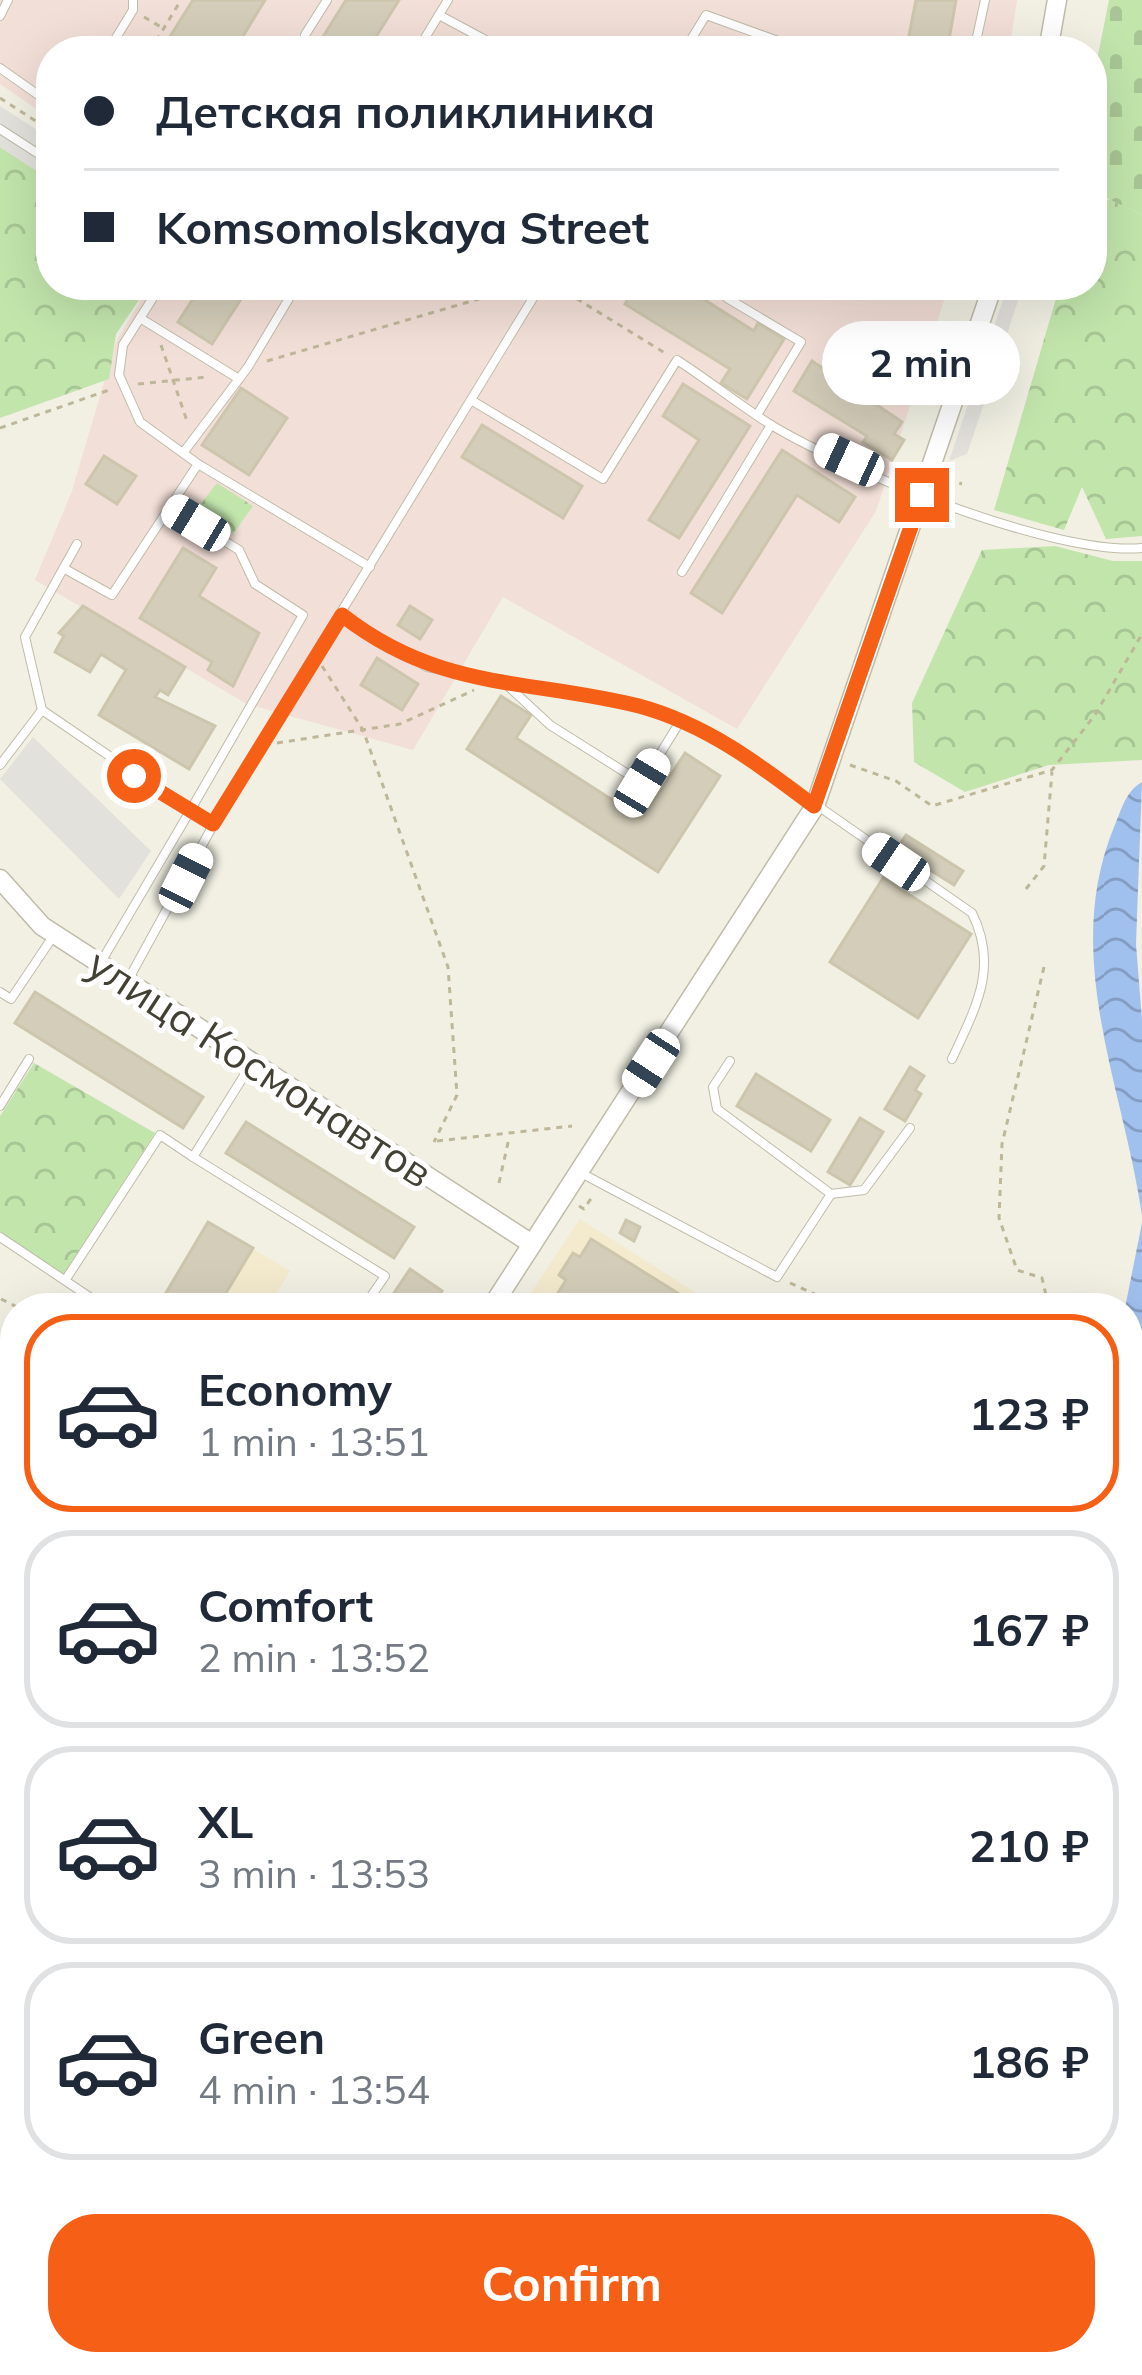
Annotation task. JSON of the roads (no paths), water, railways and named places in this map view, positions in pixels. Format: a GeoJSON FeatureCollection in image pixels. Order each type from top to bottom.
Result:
{"type":"FeatureCollection","features":[{"type":"Feature","properties":{"kind":"street"},"geometry":{"type":"LineString","coordinates":[[1051,36],[1057,0]]}},
{"type":"Feature","properties":{"kind":"street"},"geometry":{"type":"LineString","coordinates":[[501,1293],[814,806],[988,300]]}},
{"type":"Feature","properties":{"kind":"street","name":"улица Космонавтов"},"geometry":{"type":"LineString","coordinates":[[0,879],[55,934],[532,1244]]}},
{"type":"Feature","properties":{"kind":"lane"},"geometry":{"type":"LineString","coordinates":[[0,16],[8,0]]}},
{"type":"Feature","properties":{"kind":"lane"},"geometry":{"type":"LineString","coordinates":[[117,36],[133,10],[133,0]]}},
{"type":"Feature","properties":{"kind":"lane"},"geometry":{"type":"LineString","coordinates":[[305,35],[327,0]]}},
{"type":"Feature","properties":{"kind":"lane"},"geometry":{"type":"LineString","coordinates":[[426,36],[448,0]]}},
{"type":"Feature","properties":{"kind":"lane"},"geometry":{"type":"LineString","coordinates":[[977,36],[985,0]]}},
{"type":"Feature","properties":{"kind":"lane"},"geometry":{"type":"LineString","coordinates":[[439,15],[478,36]]}},
{"type":"Feature","properties":{"kind":"lane"},"geometry":{"type":"LineString","coordinates":[[693,36],[706,15],[764,36]]}},
{"type":"Feature","properties":{"kind":"lane"},"geometry":{"type":"LineString","coordinates":[[0,68],[36,93]]}},
{"type":"Feature","properties":{"kind":"lane"},"geometry":{"type":"LineString","coordinates":[[0,129],[36,152]]}},
{"type":"Feature","properties":{"kind":"lane"},"geometry":{"type":"LineString","coordinates":[[151,300],[123,345],[119,376],[140,422],[198,464],[370,566]]}},
{"type":"Feature","properties":{"kind":"lane"},"geometry":{"type":"LineString","coordinates":[[183,453],[248,367],[288,300]]}},
{"type":"Feature","properties":{"kind":"lane"},"geometry":{"type":"LineString","coordinates":[[128,982],[213,824],[532,300]]}},
{"type":"Feature","properties":{"kind":"lane"},"geometry":{"type":"LineString","coordinates":[[730,300],[801,342],[757,415]]}},
{"type":"Feature","properties":{"kind":"lane"},"geometry":{"type":"LineString","coordinates":[[140,318],[239,379]]}},
{"type":"Feature","properties":{"kind":"lane"},"geometry":{"type":"LineString","coordinates":[[471,400],[603,479],[677,360],[771,425],[922,495],[1064,539],[1142,548]]}},
{"type":"Feature","properties":{"kind":"lane"},"geometry":{"type":"LineString","coordinates":[[682,572],[771,425]]}},
{"type":"Feature","properties":{"kind":"lane"},"geometry":{"type":"LineString","coordinates":[[65,569],[112,595],[198,464]]}},
{"type":"Feature","properties":{"kind":"lane"},"geometry":{"type":"LineString","coordinates":[[100,964],[303,615],[255,584],[239,550],[169,507]]}},
{"type":"Feature","properties":{"kind":"lane"},"geometry":{"type":"LineString","coordinates":[[77,544],[26,637],[42,710],[213,824]]}},
{"type":"Feature","properties":{"kind":"lane"},"geometry":{"type":"LineString","coordinates":[[342,615],[427,667],[507,685],[602,698],[681,720],[716,736],[972,913],[986,949],[985,987],[952,1058]]}},
{"type":"Feature","properties":{"kind":"lane"},"geometry":{"type":"LineString","coordinates":[[507,685],[550,725],[642,783],[681,720]]}},
{"type":"Feature","properties":{"kind":"lane"},"geometry":{"type":"LineString","coordinates":[[0,765],[42,710]]}},
{"type":"Feature","properties":{"kind":"lane"},"geometry":{"type":"LineString","coordinates":[[0,992],[11,999],[55,934]]}},
{"type":"Feature","properties":{"kind":"lane"},"geometry":{"type":"LineString","coordinates":[[0,1106],[29,1059]]}},
{"type":"Feature","properties":{"kind":"lane"},"geometry":{"type":"LineString","coordinates":[[730,1061],[713,1087],[717,1108],[831,1194],[864,1190],[910,1128]]}},
{"type":"Feature","properties":{"kind":"lane"},"geometry":{"type":"LineString","coordinates":[[193,1157],[253,1063]]}},
{"type":"Feature","properties":{"kind":"lane"},"geometry":{"type":"LineString","coordinates":[[66,1279],[160,1135],[385,1276],[373,1293]]}},
{"type":"Feature","properties":{"kind":"lane"},"geometry":{"type":"LineString","coordinates":[[581,1173],[777,1277],[831,1194]]}},
{"type":"Feature","properties":{"kind":"lane"},"geometry":{"type":"LineString","coordinates":[[0,1237],[85,1293]]}},
{"type":"Feature","properties":{"kind":"water"},"geometry":{"type":"Polygon","coordinates":[[[1142,782],[1136,944],[1142,1020],[1142,1215],[1101,1021],[1093,924],[1099,876],[1114,827],[1128,796],[1142,782]]]}},
{"type":"Feature","properties":{"kind":"water"},"geometry":{"type":"Polygon","coordinates":[[[1142,1223],[1142,1293],[1128,1293],[1142,1223]]]}}]}
